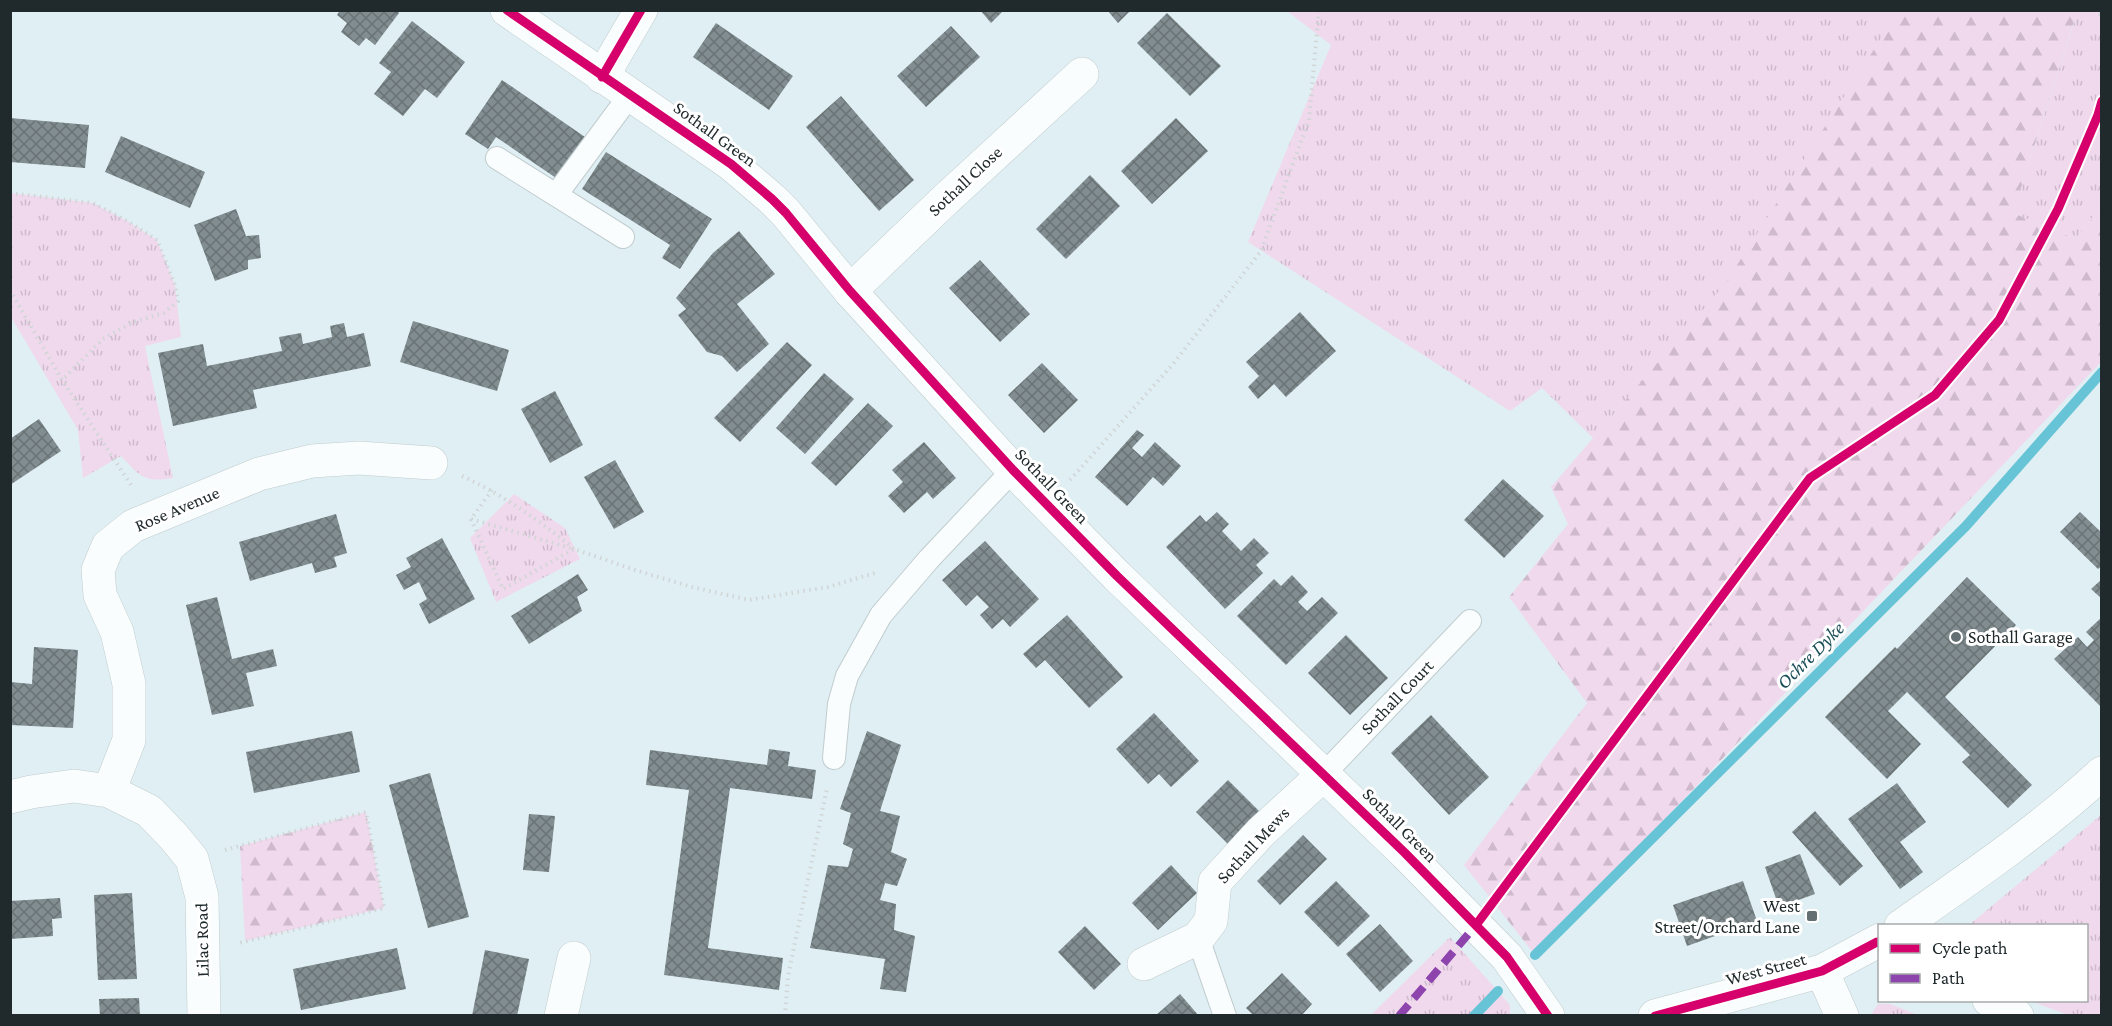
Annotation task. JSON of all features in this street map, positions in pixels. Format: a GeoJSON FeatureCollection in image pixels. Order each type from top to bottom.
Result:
{"type":"FeatureCollection","features":[{"type":"Feature","properties":{"kind":"street","name":"Sothall Green"},"geometry":{"type":"LineString","coordinates":[[507,10],[731,164],[772,199],[850,291],[1012,470],[1118,576],[1406,853],[1507,957],[1548,1016]]}},
{"type":"Feature","properties":{"kind":"street"},"geometry":{"type":"LineString","coordinates":[[602,76],[641,10]]}},
{"type":"Feature","properties":{"kind":"street","name":"Sothall Close"},"geometry":{"type":"LineString","coordinates":[[850,291],[946,199],[1083,74]]}},
{"type":"Feature","properties":{"kind":"street","name":"Rose Avenue"},"geometry":{"type":"LineString","coordinates":[[109,791],[129,740],[129,684],[117,632],[100,596],[98,570],[108,546],[133,526],[259,474],[312,461],[359,458],[431,463]]}},
{"type":"Feature","properties":{"kind":"street","name":"West Street"},"geometry":{"type":"LineString","coordinates":[[1903,924],[1969,879],[2074,798],[2102,773]]}},
{"type":"Feature","properties":{"kind":"street","name":"Sothall Mews"},"geometry":{"type":"LineString","coordinates":[[1198,939],[1211,921],[1215,882],[1261,832],[1324,774]]}},
{"type":"Feature","properties":{"kind":"street","name":"Lilac Road"},"geometry":{"type":"LineString","coordinates":[[10,797],[74,786],[109,791],[149,811],[174,837],[192,859],[202,897],[204,1016]]}},
{"type":"Feature","properties":{"kind":"street"},"geometry":{"type":"LineString","coordinates":[[1144,964],[1198,939]]}},
{"type":"Feature","properties":{"kind":"street","name":"West Street"},"geometry":{"type":"LineString","coordinates":[[1655,1016],[1822,971],[1878,940]]}},
{"type":"Feature","properties":{"kind":"street"},"geometry":{"type":"LineString","coordinates":[[561,1016],[574,958]]}},
{"type":"Feature","properties":{"kind":"street"},"geometry":{"type":"LineString","coordinates":[[1822,971],[1842,1016]]}},
{"type":"Feature","properties":{"kind":"street"},"geometry":{"type":"LineString","coordinates":[[1992,1002],[2017,1016]]}},
{"type":"Feature","properties":{"kind":"lane"},"geometry":{"type":"LineString","coordinates":[[556,195],[630,95]]}},
{"type":"Feature","properties":{"kind":"lane"},"geometry":{"type":"LineString","coordinates":[[497,158],[623,237]]}},
{"type":"Feature","properties":{"kind":"lane"},"geometry":{"type":"LineString","coordinates":[[834,758],[839,704],[847,675],[881,615],[929,559],[1012,470]]}},
{"type":"Feature","properties":{"kind":"lane","name":"Sothall Court"},"geometry":{"type":"LineString","coordinates":[[1324,774],[1470,621]]}},
{"type":"Feature","properties":{"kind":"lane"},"geometry":{"type":"LineString","coordinates":[[1198,939],[1225,1016]]}},
{"type":"Feature","properties":{"kind":"path"},"geometry":{"type":"LineString","coordinates":[[1048,505],[1173,364],[1261,251],[1309,120],[1319,10]]}},
{"type":"Feature","properties":{"kind":"path"},"geometry":{"type":"LineString","coordinates":[[2094,10],[2102,16]]}},
{"type":"Feature","properties":{"kind":"path"},"geometry":{"type":"LineString","coordinates":[[10,193],[93,203],[129,222],[158,240],[175,285],[178,301],[164,313],[133,322],[103,339],[62,380]]}},
{"type":"Feature","properties":{"kind":"path"},"geometry":{"type":"LineString","coordinates":[[10,290],[62,380],[154,518]]}},
{"type":"Feature","properties":{"kind":"path"},"geometry":{"type":"LineString","coordinates":[[431,463],[492,490],[546,526],[574,549]]}},
{"type":"Feature","properties":{"kind":"path"},"geometry":{"type":"LineString","coordinates":[[471,519],[492,490]]}},
{"type":"Feature","properties":{"kind":"path"},"geometry":{"type":"LineString","coordinates":[[471,519],[503,589],[574,549]]}},
{"type":"Feature","properties":{"kind":"path"},"geometry":{"type":"LineString","coordinates":[[471,519],[692,587],[749,600],[828,587],[872,575],[880,568]]}},
{"type":"Feature","properties":{"kind":"path"},"geometry":{"type":"LineString","coordinates":[[785,1016],[788,976],[798,923],[834,758]]}},
{"type":"Feature","properties":{"kind":"path"},"geometry":{"type":"LineString","coordinates":[[192,859],[366,812],[384,908],[203,950]]}},
{"type":"Feature","properties":{"kind":"green space"},"geometry":{"type":"Polygon","coordinates":[[[1899,10],[2069,11],[2074,21],[2013,213],[2076,239],[2101,206],[2101,362],[1535,955],[1464,865],[1587,703],[1509,597],[1568,524],[1551,487],[1725,284],[1899,10]]]}},
{"type":"Feature","properties":{"kind":"green space"},"geometry":{"type":"Polygon","coordinates":[[[1287,11],[1899,11],[1726,284],[1593,438],[1542,388],[1510,411],[1248,242],[1331,45],[1287,11]]]}},
{"type":"Feature","properties":{"kind":"green space"},"geometry":{"type":"Polygon","coordinates":[[[2069,11],[2101,11],[2101,206],[2076,239],[2013,213],[2074,22],[2069,11]]]}},
{"type":"Feature","properties":{"kind":"green space"},"geometry":{"type":"Polygon","coordinates":[[[11,193],[93,203],[157,240],[175,285],[181,337],[145,346],[173,478],[148,479],[133,469],[121,456],[83,478],[78,430],[11,317],[11,193]]]}},
{"type":"Feature","properties":{"kind":"green space"},"geometry":{"type":"Polygon","coordinates":[[[514,494],[565,528],[580,559],[496,602],[470,538],[514,494]]]}},
{"type":"Feature","properties":{"kind":"green space"},"geometry":{"type":"Polygon","coordinates":[[[366,812],[384,908],[245,941],[240,846],[366,812]]]}},
{"type":"Feature","properties":{"kind":"green space"},"geometry":{"type":"Polygon","coordinates":[[[2101,815],[2101,1015],[2068,1015],[2034,1002],[2088,1002],[2088,924],[1970,924],[2101,815]]]}},
{"type":"Feature","properties":{"kind":"green space"},"geometry":{"type":"Polygon","coordinates":[[[1450,937],[1510,1005],[1510,1015],[1371,1015],[1450,937]]]}},
{"type":"Feature","properties":{"kind":"green space"},"geometry":{"type":"Polygon","coordinates":[[[1878,1004],[1890,1004],[1918,1015],[1871,1015],[1878,1004]]]}},
{"type":"Feature","properties":{"kind":"building"},"geometry":{"type":"Polygon","coordinates":[[[340,10],[397,10],[399,13],[375,45],[366,38],[359,46],[341,32],[347,23],[337,15],[340,10]]]}},
{"type":"Feature","properties":{"kind":"building"},"geometry":{"type":"Polygon","coordinates":[[[980,10],[1004,10],[991,23],[980,10]]]}},
{"type":"Feature","properties":{"kind":"building"},"geometry":{"type":"Polygon","coordinates":[[[1107,10],[1131,10],[1118,23],[1107,10]]]}},
{"type":"Feature","properties":{"kind":"building"},"geometry":{"type":"Polygon","coordinates":[[[1167,13],[1221,66],[1190,96],[1137,43],[1167,13]]]}},
{"type":"Feature","properties":{"kind":"building"},"geometry":{"type":"Polygon","coordinates":[[[412,21],[465,62],[437,98],[425,89],[403,116],[374,94],[391,72],[379,63],[412,21]]]}},
{"type":"Feature","properties":{"kind":"building"},"geometry":{"type":"Polygon","coordinates":[[[716,23],[793,76],[769,110],[693,57],[716,23]]]}},
{"type":"Feature","properties":{"kind":"building"},"geometry":{"type":"Polygon","coordinates":[[[951,26],[980,57],[926,107],[897,76],[951,26]]]}},
{"type":"Feature","properties":{"kind":"building"},"geometry":{"type":"Polygon","coordinates":[[[502,80],[585,137],[556,178],[496,137],[488,149],[465,134],[502,80]]]}},
{"type":"Feature","properties":{"kind":"building"},"geometry":{"type":"Polygon","coordinates":[[[841,96],[914,180],[879,211],[806,127],[841,96]]]}},
{"type":"Feature","properties":{"kind":"building"},"geometry":{"type":"Polygon","coordinates":[[[10,118],[89,125],[85,168],[10,162],[10,118]]]}},
{"type":"Feature","properties":{"kind":"building"},"geometry":{"type":"Polygon","coordinates":[[[1176,118],[1208,151],[1152,204],[1121,171],[1176,118]]]}},
{"type":"Feature","properties":{"kind":"building"},"geometry":{"type":"Polygon","coordinates":[[[121,136],[205,172],[190,208],[105,172],[121,136]]]}},
{"type":"Feature","properties":{"kind":"building"},"geometry":{"type":"Polygon","coordinates":[[[606,152],[712,219],[680,269],[662,258],[670,245],[582,189],[606,152]]]}},
{"type":"Feature","properties":{"kind":"building"},"geometry":{"type":"Polygon","coordinates":[[[1090,175],[1120,206],[1066,259],[1036,229],[1090,175]]]}},
{"type":"Feature","properties":{"kind":"building"},"geometry":{"type":"Polygon","coordinates":[[[236,209],[246,236],[259,235],[261,258],[248,260],[248,269],[215,281],[194,225],[236,209]]]}},
{"type":"Feature","properties":{"kind":"building"},"geometry":{"type":"Polygon","coordinates":[[[739,231],[775,274],[737,304],[769,344],[737,372],[722,356],[707,352],[678,315],[686,309],[676,298],[713,253],[739,231]]]}},
{"type":"Feature","properties":{"kind":"building"},"geometry":{"type":"Polygon","coordinates":[[[980,260],[1030,314],[1000,342],[949,288],[980,260]]]}},
{"type":"Feature","properties":{"kind":"building"},"geometry":{"type":"Polygon","coordinates":[[[1300,312],[1336,351],[1286,397],[1274,384],[1258,399],[1248,387],[1259,376],[1246,362],[1300,312]]]}},
{"type":"Feature","properties":{"kind":"building"},"geometry":{"type":"Polygon","coordinates":[[[413,321],[509,350],[497,391],[400,362],[413,321]]]}},
{"type":"Feature","properties":{"kind":"building"},"geometry":{"type":"Polygon","coordinates":[[[344,323],[347,337],[364,333],[371,366],[253,390],[257,408],[173,426],[158,353],[203,344],[207,366],[282,351],[279,337],[301,333],[303,344],[332,337],[330,326],[344,323]]]}},
{"type":"Feature","properties":{"kind":"building"},"geometry":{"type":"Polygon","coordinates":[[[787,342],[812,365],[740,442],[714,418],[787,342]]]}},
{"type":"Feature","properties":{"kind":"building"},"geometry":{"type":"Polygon","coordinates":[[[1042,363],[1078,400],[1044,433],[1008,395],[1042,363]]]}},
{"type":"Feature","properties":{"kind":"building"},"geometry":{"type":"Polygon","coordinates":[[[824,373],[854,399],[805,454],[776,428],[824,373]]]}},
{"type":"Feature","properties":{"kind":"building"},"geometry":{"type":"Polygon","coordinates":[[[555,391],[583,445],[550,463],[521,409],[555,391]]]}},
{"type":"Feature","properties":{"kind":"building"},"geometry":{"type":"Polygon","coordinates":[[[868,403],[893,426],[836,486],[811,463],[868,403]]]}},
{"type":"Feature","properties":{"kind":"building"},"geometry":{"type":"Polygon","coordinates":[[[39,419],[61,451],[10,485],[10,439],[39,419]]]}},
{"type":"Feature","properties":{"kind":"building"},"geometry":{"type":"Polygon","coordinates":[[[1137,430],[1144,435],[1132,448],[1142,457],[1155,442],[1181,466],[1163,486],[1153,477],[1127,506],[1095,477],[1137,430]]]}},
{"type":"Feature","properties":{"kind":"building"},"geometry":{"type":"Polygon","coordinates":[[[924,442],[956,478],[933,499],[927,492],[904,513],[888,496],[903,482],[892,470],[924,442]]]}},
{"type":"Feature","properties":{"kind":"building"},"geometry":{"type":"Polygon","coordinates":[[[615,460],[644,512],[614,529],[584,477],[615,460]]]}},
{"type":"Feature","properties":{"kind":"building"},"geometry":{"type":"Polygon","coordinates":[[[1503,479],[1544,516],[1504,558],[1464,520],[1503,479]]]}},
{"type":"Feature","properties":{"kind":"building"},"geometry":{"type":"Polygon","coordinates":[[[1217,512],[1229,524],[1222,531],[1241,551],[1254,538],[1269,553],[1256,565],[1263,573],[1225,609],[1166,547],[1200,515],[1206,522],[1217,512]]]}},
{"type":"Feature","properties":{"kind":"building"},"geometry":{"type":"Polygon","coordinates":[[[2080,512],[2102,533],[2102,566],[2098,569],[2060,532],[2080,512]]]}},
{"type":"Feature","properties":{"kind":"building"},"geometry":{"type":"Polygon","coordinates":[[[336,514],[347,553],[334,557],[337,567],[315,573],[312,563],[250,581],[239,542],[336,514]]]}},
{"type":"Feature","properties":{"kind":"building"},"geometry":{"type":"Polygon","coordinates":[[[442,538],[475,599],[429,624],[419,604],[427,599],[419,582],[404,590],[396,575],[411,567],[406,558],[442,538]]]}},
{"type":"Feature","properties":{"kind":"building"},"geometry":{"type":"Polygon","coordinates":[[[985,541],[1039,599],[1010,627],[1003,619],[992,629],[980,615],[989,607],[977,595],[966,606],[942,580],[985,541]]]}},
{"type":"Feature","properties":{"kind":"building"},"geometry":{"type":"Polygon","coordinates":[[[578,574],[588,590],[577,597],[582,611],[529,644],[511,616],[578,574]]]}},
{"type":"Feature","properties":{"kind":"building"},"geometry":{"type":"Polygon","coordinates":[[[1292,575],[1308,592],[1298,602],[1307,611],[1322,597],[1338,613],[1286,665],[1237,616],[1274,579],[1281,586],[1292,575]]]}},
{"type":"Feature","properties":{"kind":"building"},"geometry":{"type":"Polygon","coordinates":[[[1967,577],[2016,625],[1945,697],[2032,785],[2008,808],[1962,762],[1970,755],[1907,692],[1888,711],[1921,744],[1887,779],[1825,717],[1895,647],[1897,649],[1967,577]]]}},
{"type":"Feature","properties":{"kind":"building"},"geometry":{"type":"Polygon","coordinates":[[[2102,579],[2102,599],[2091,589],[2102,579]]]}},
{"type":"Feature","properties":{"kind":"building"},"geometry":{"type":"Polygon","coordinates":[[[217,597],[232,659],[273,649],[277,666],[246,673],[254,706],[212,715],[186,605],[217,597]]]}},
{"type":"Feature","properties":{"kind":"building"},"geometry":{"type":"Polygon","coordinates":[[[1067,615],[1123,677],[1089,708],[1045,660],[1036,668],[1023,654],[1067,615]]]}},
{"type":"Feature","properties":{"kind":"building"},"geometry":{"type":"Polygon","coordinates":[[[2102,617],[2102,708],[2054,659],[2078,637],[2087,647],[2094,640],[2086,632],[2102,617]]]}},
{"type":"Feature","properties":{"kind":"building"},"geometry":{"type":"Polygon","coordinates":[[[1346,635],[1388,678],[1350,715],[1308,673],[1346,635]]]}},
{"type":"Feature","properties":{"kind":"building"},"geometry":{"type":"Polygon","coordinates":[[[34,647],[78,650],[73,728],[10,725],[10,682],[32,684],[34,647]]]}},
{"type":"Feature","properties":{"kind":"building"},"geometry":{"type":"Polygon","coordinates":[[[1154,713],[1199,761],[1171,787],[1159,774],[1148,784],[1116,749],[1154,713]]]}},
{"type":"Feature","properties":{"kind":"building"},"geometry":{"type":"Polygon","coordinates":[[[1431,715],[1489,777],[1449,815],[1391,753],[1431,715]]]}},
{"type":"Feature","properties":{"kind":"building"},"geometry":{"type":"Polygon","coordinates":[[[352,731],[360,772],[254,793],[246,752],[352,731]]]}},
{"type":"Feature","properties":{"kind":"building"},"geometry":{"type":"Polygon","coordinates":[[[867,731],[901,745],[880,811],[900,816],[891,852],[907,859],[897,886],[885,883],[880,900],[896,904],[894,930],[915,936],[906,992],[880,989],[885,959],[810,948],[828,865],[848,867],[853,849],[843,844],[851,813],[840,809],[867,731]]]}},
{"type":"Feature","properties":{"kind":"building"},"geometry":{"type":"Polygon","coordinates":[[[769,749],[790,752],[788,766],[816,770],[812,799],[730,788],[708,948],[783,958],[779,990],[664,975],[689,790],[646,785],[650,750],[767,765],[769,749]]]}},
{"type":"Feature","properties":{"kind":"building"},"geometry":{"type":"Polygon","coordinates":[[[430,773],[469,917],[428,928],[389,785],[430,773]]]}},
{"type":"Feature","properties":{"kind":"building"},"geometry":{"type":"Polygon","coordinates":[[[1228,780],[1262,814],[1230,846],[1196,812],[1228,780]]]}},
{"type":"Feature","properties":{"kind":"building"},"geometry":{"type":"Polygon","coordinates":[[[1897,783],[1926,822],[1900,842],[1923,872],[1900,889],[1848,819],[1897,783]]]}},
{"type":"Feature","properties":{"kind":"building"},"geometry":{"type":"Polygon","coordinates":[[[1815,811],[1863,866],[1840,886],[1792,832],[1815,811]]]}},
{"type":"Feature","properties":{"kind":"building"},"geometry":{"type":"Polygon","coordinates":[[[529,814],[555,816],[549,872],[523,870],[529,814]]]}},
{"type":"Feature","properties":{"kind":"building"},"geometry":{"type":"Polygon","coordinates":[[[1303,835],[1327,859],[1280,905],[1257,881],[1303,835]]]}},
{"type":"Feature","properties":{"kind":"building"},"geometry":{"type":"Polygon","coordinates":[[[1800,854],[1815,894],[1779,907],[1765,867],[1800,854]]]}},
{"type":"Feature","properties":{"kind":"building"},"geometry":{"type":"Polygon","coordinates":[[[1171,865],[1197,893],[1158,930],[1132,903],[1171,865]]]}},
{"type":"Feature","properties":{"kind":"building"},"geometry":{"type":"Polygon","coordinates":[[[1336,881],[1370,916],[1338,947],[1304,912],[1336,881]]]}},
{"type":"Feature","properties":{"kind":"building"},"geometry":{"type":"Polygon","coordinates":[[[1743,881],[1757,921],[1687,946],[1673,905],[1743,881]]]}},
{"type":"Feature","properties":{"kind":"building"},"geometry":{"type":"Polygon","coordinates":[[[132,893],[137,979],[98,980],[94,895],[132,893]]]}},
{"type":"Feature","properties":{"kind":"building"},"geometry":{"type":"Polygon","coordinates":[[[60,898],[62,918],[52,919],[53,936],[10,939],[10,901],[60,898]]]}},
{"type":"Feature","properties":{"kind":"building"},"geometry":{"type":"Polygon","coordinates":[[[1380,924],[1413,961],[1380,992],[1346,954],[1380,924]]]}},
{"type":"Feature","properties":{"kind":"building"},"geometry":{"type":"Polygon","coordinates":[[[1085,926],[1121,964],[1094,990],[1058,952],[1085,926]]]}},
{"type":"Feature","properties":{"kind":"building"},"geometry":{"type":"Polygon","coordinates":[[[397,948],[406,989],[301,1010],[293,969],[397,948]]]}},
{"type":"Feature","properties":{"kind":"building"},"geometry":{"type":"Polygon","coordinates":[[[485,950],[529,959],[517,1016],[472,1016],[485,950]]]}},
{"type":"Feature","properties":{"kind":"building"},"geometry":{"type":"Polygon","coordinates":[[[1282,973],[1312,1004],[1301,1016],[1254,1016],[1246,1008],[1282,973]]]}},
{"type":"Feature","properties":{"kind":"building"},"geometry":{"type":"Polygon","coordinates":[[[1180,994],[1199,1016],[1155,1016],[1180,994]]]}},
{"type":"Feature","properties":{"kind":"building"},"geometry":{"type":"Polygon","coordinates":[[[139,998],[140,1016],[100,1016],[99,999],[139,998]]]}},
{"type":"Feature","properties":{"kind":"waterway","name":"Ochre Dyke"},"geometry":{"type":"LineString","coordinates":[[1535,955],[1966,526],[2102,372]]}},
{"type":"Feature","properties":{"kind":"waterway","name":"Ochre Dyke"},"geometry":{"type":"LineString","coordinates":[[1474,1016],[1498,991]]}},
{"type":"Feature","properties":{"kind":"marked path"},"geometry":{"type":"LineString","coordinates":[[1399,1016],[1476,925]]}},
{"type":"Feature","properties":{"kind":"cycle path"},"geometry":{"type":"LineString","coordinates":[[507,10],[731,164],[772,199],[850,291],[1013,470],[1117,576],[1405,853],[1507,957],[1548,1016]]}},
{"type":"Feature","properties":{"kind":"cycle path"},"geometry":{"type":"LineString","coordinates":[[602,77],[641,10]]}},
{"type":"Feature","properties":{"kind":"cycle path"},"geometry":{"type":"LineString","coordinates":[[1476,925],[1810,478],[1935,395],[1999,320],[2058,209],[2102,101]]}},
{"type":"Feature","properties":{"kind":"cycle path"},"geometry":{"type":"LineString","coordinates":[[1655,1016],[1822,971],[1878,942]]}},
{"type":"Feature","properties":{"kind":"place","name":"Sothall Garage"},"geometry":{"type":"Point","coordinates":[1956,637]}},
{"type":"Feature","properties":{"kind":"place","name":"West Street/Orchard Lane"},"geometry":{"type":"Point","coordinates":[1812,916]}}]}
